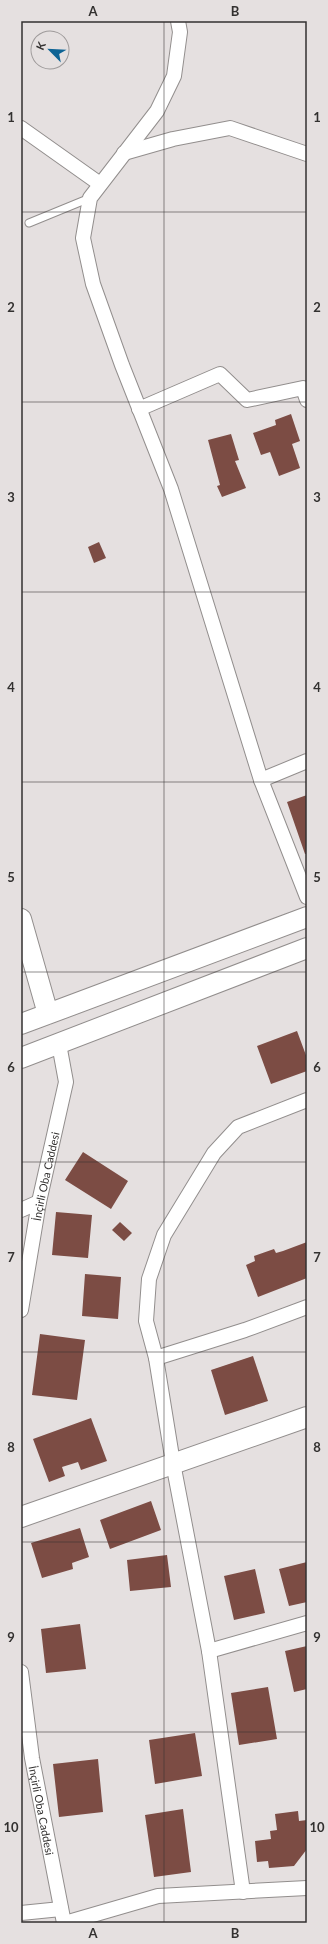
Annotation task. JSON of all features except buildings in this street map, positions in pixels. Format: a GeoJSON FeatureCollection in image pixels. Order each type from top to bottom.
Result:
{"type":"FeatureCollection","features":[{"type":"Feature","properties":{"kind":"main road"},"geometry":{"type":"LineString","coordinates":[[21,1024],[307,917]]}},
{"type":"Feature","properties":{"kind":"main road"},"geometry":{"type":"LineString","coordinates":[[21,919],[48,1014]]}},
{"type":"Feature","properties":{"kind":"main road"},"geometry":{"type":"LineString","coordinates":[[21,1058],[307,948]]}},
{"type":"Feature","properties":{"kind":"main road"},"geometry":{"type":"LineString","coordinates":[[21,1517],[307,1417]]}},
{"type":"Feature","properties":{"kind":"street"},"geometry":{"type":"LineString","coordinates":[[178,21],[180,32],[174,76],[158,111],[90,198],[83,238],[93,284],[139,409],[171,489],[261,780],[307,897]]}},
{"type":"Feature","properties":{"kind":"street"},"geometry":{"type":"LineString","coordinates":[[21,128],[100,184]]}},
{"type":"Feature","properties":{"kind":"street"},"geometry":{"type":"LineString","coordinates":[[124,153],[174,139],[230,128],[307,154]]}},
{"type":"Feature","properties":{"kind":"street"},"geometry":{"type":"LineString","coordinates":[[139,409],[220,374],[247,400],[302,388],[307,400]]}},
{"type":"Feature","properties":{"kind":"street"},"geometry":{"type":"LineString","coordinates":[[261,780],[307,761]]}},
{"type":"Feature","properties":{"kind":"street","name":"İnçirli Oba Caddesi"},"geometry":{"type":"LineString","coordinates":[[21,1310],[39,1202],[66,1082],[59,1044]]}},
{"type":"Feature","properties":{"kind":"street"},"geometry":{"type":"LineString","coordinates":[[243,1892],[209,1652],[173,1463],[156,1358],[146,1322],[149,1278],[164,1235],[214,1152],[238,1127],[307,1100]]}},
{"type":"Feature","properties":{"kind":"street"},"geometry":{"type":"LineString","coordinates":[[21,1210],[39,1202]]}},
{"type":"Feature","properties":{"kind":"street"},"geometry":{"type":"LineString","coordinates":[[156,1358],[245,1330],[307,1307]]}},
{"type":"Feature","properties":{"kind":"street"},"geometry":{"type":"LineString","coordinates":[[209,1652],[307,1623]]}},
{"type":"Feature","properties":{"kind":"street","name":"İnçirli Oba Caddesi"},"geometry":{"type":"LineString","coordinates":[[21,1672],[32,1758],[65,1923]]}},
{"type":"Feature","properties":{"kind":"street"},"geometry":{"type":"LineString","coordinates":[[65,1923],[158,1896],[307,1888]]}},
{"type":"Feature","properties":{"kind":"street"},"geometry":{"type":"LineString","coordinates":[[21,1913],[61,1909]]}},
{"type":"Feature","properties":{"kind":"lane"},"geometry":{"type":"LineString","coordinates":[[30,223],[90,198]]}}]}
